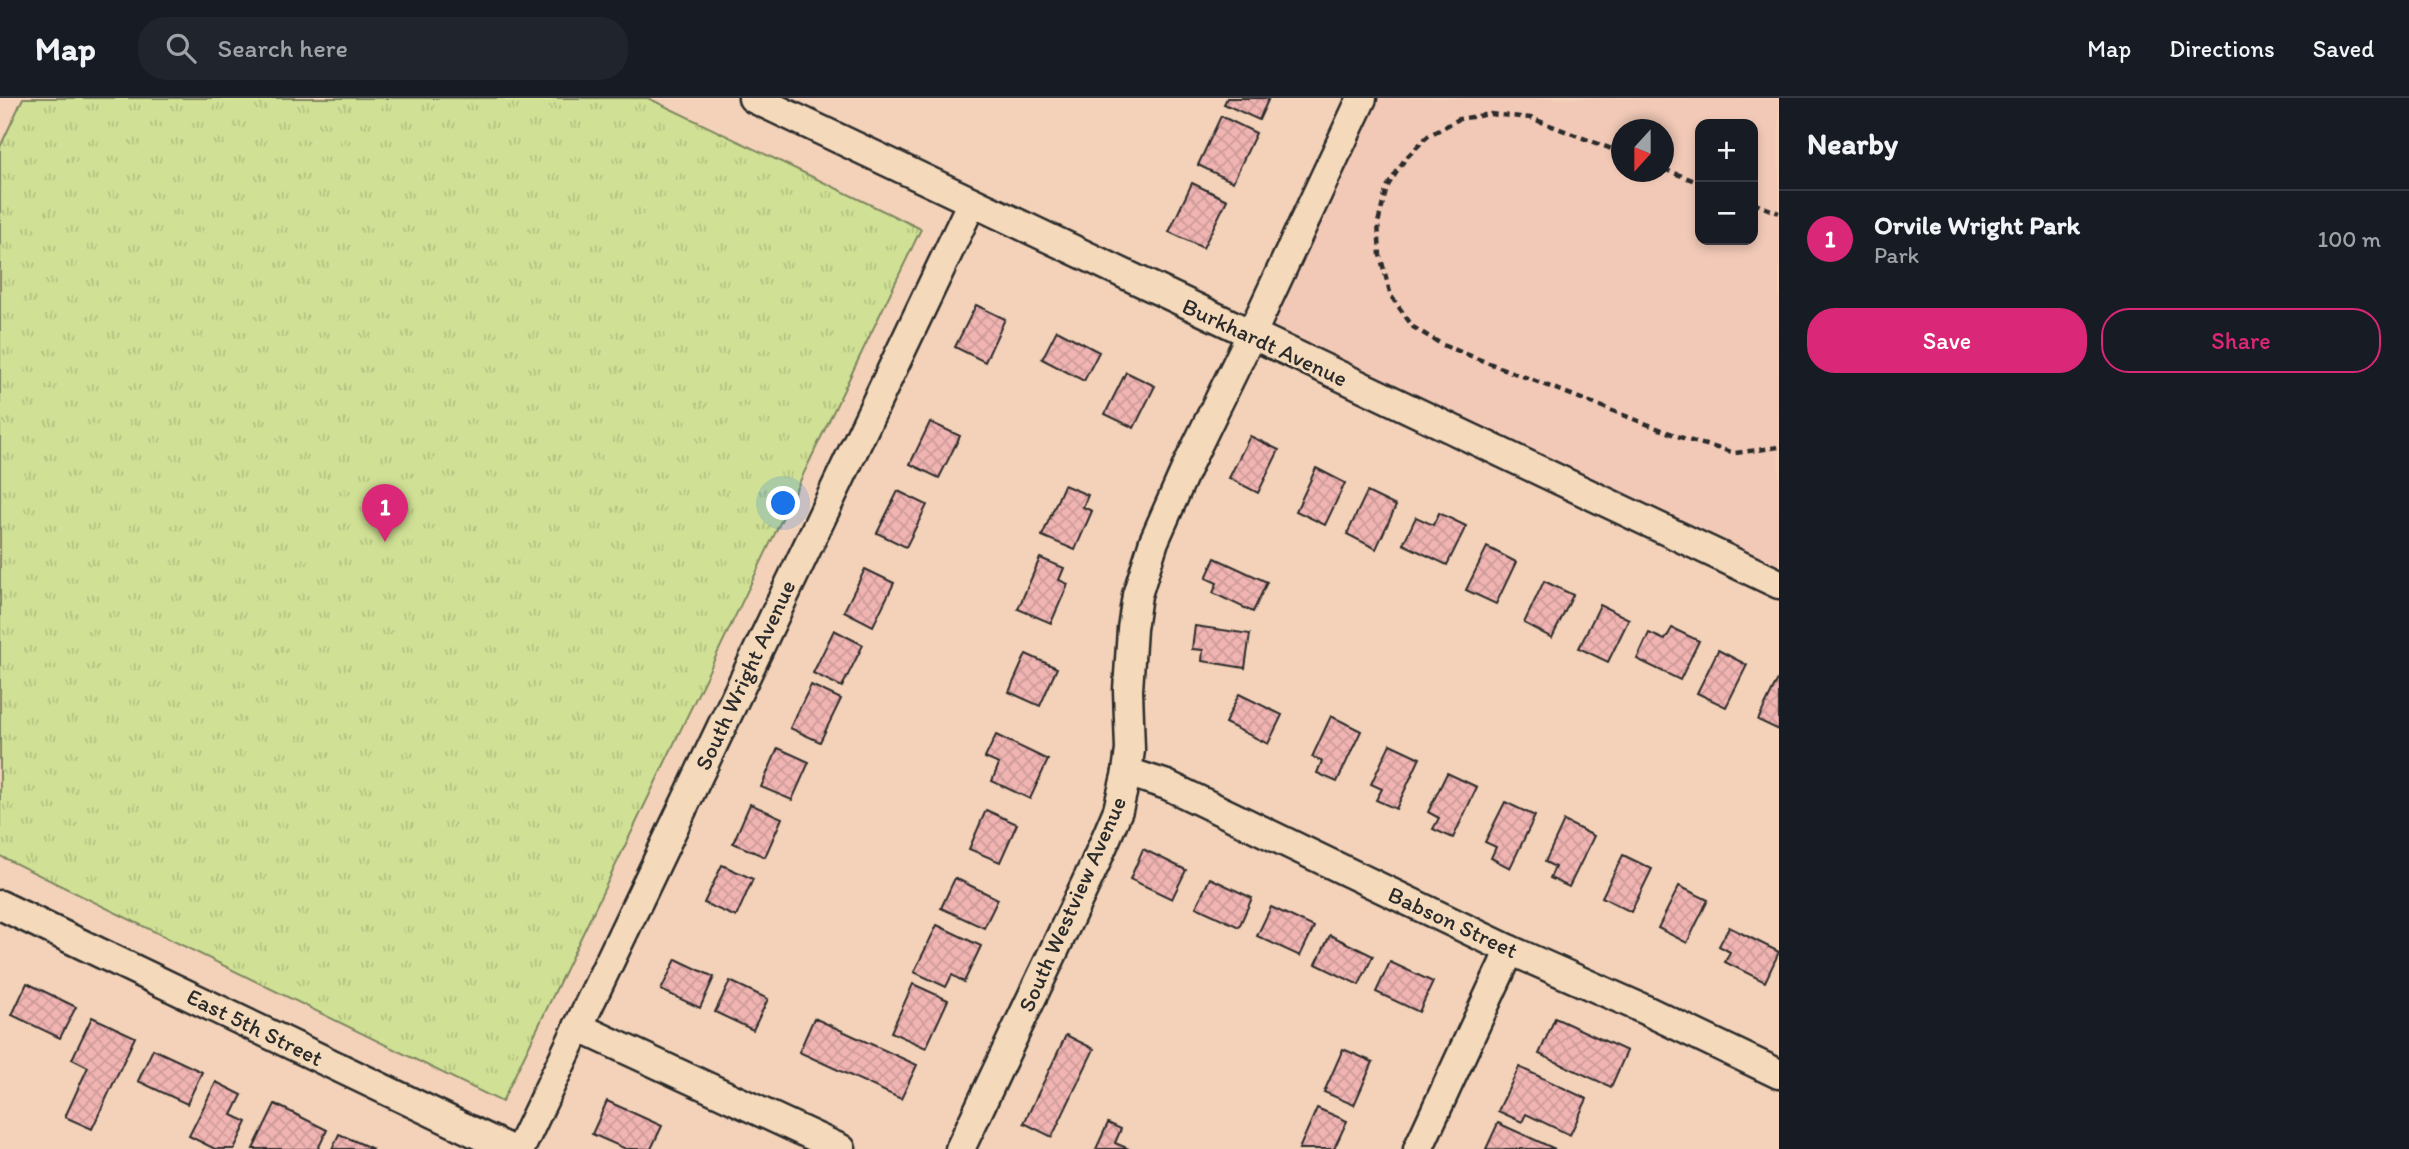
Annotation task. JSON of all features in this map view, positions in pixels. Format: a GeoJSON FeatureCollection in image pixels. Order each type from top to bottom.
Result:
{"type":"FeatureCollection","features":[{"type":"Feature","properties":{"kind":"street","name":"Burkhardt Avenue"},"geometry":{"type":"LineString","coordinates":[[753,98],[1779,584]]}},
{"type":"Feature","properties":{"kind":"street"},"geometry":{"type":"LineString","coordinates":[[1251,335],[1362,98]]}},
{"type":"Feature","properties":{"kind":"street","name":"South Wright Avenue"},"geometry":{"type":"LineString","coordinates":[[520,1149],[972,202]]}},
{"type":"Feature","properties":{"kind":"street","name":"South Westview Avenue"},"geometry":{"type":"LineString","coordinates":[[960,1149],[1118,810],[1130,750],[1128,690],[1132,629],[1138,595],[1159,530],[1251,335]]}},
{"type":"Feature","properties":{"kind":"street","name":"Babson Street"},"geometry":{"type":"LineString","coordinates":[[1127,772],[1167,785],[1510,950],[1637,1006],[1779,1074]]}},
{"type":"Feature","properties":{"kind":"street","name":"East 5th Street"},"geometry":{"type":"LineString","coordinates":[[0,905],[509,1149]]}},
{"type":"Feature","properties":{"kind":"street"},"geometry":{"type":"LineString","coordinates":[[1418,1149],[1510,950]]}},
{"type":"Feature","properties":{"kind":"street"},"geometry":{"type":"LineString","coordinates":[[578,1027],[841,1149]]}},
{"type":"Feature","properties":{"kind":"path"},"geometry":{"type":"LineString","coordinates":[[1611,149],[1531,118],[1490,114],[1460,119],[1428,136],[1405,159],[1387,187],[1378,223],[1380,255],[1391,296],[1413,327],[1443,345],[1486,362],[1688,440],[1735,453],[1779,447]]}},
{"type":"Feature","properties":{"kind":"path"},"geometry":{"type":"LineString","coordinates":[[1674,173],[1697,182]]}},
{"type":"Feature","properties":{"kind":"path"},"geometry":{"type":"LineString","coordinates":[[1758,205],[1779,214]]}},
{"type":"Feature","properties":{"kind":"shaded area"},"geometry":{"type":"Polygon","coordinates":[[[1362,98],[1779,98],[1779,585],[1251,335],[1362,98]]]}},
{"type":"Feature","properties":{"kind":"green space"},"geometry":{"type":"Polygon","coordinates":[[[23,98],[648,98],[921,229],[502,1102],[0,856],[0,147],[23,98]]]}},
{"type":"Feature","properties":{"kind":"building"},"geometry":{"type":"Polygon","coordinates":[[[1227,98],[1269,98],[1259,120],[1224,104],[1227,98]]]}},
{"type":"Feature","properties":{"kind":"building"},"geometry":{"type":"Polygon","coordinates":[[[1221,116],[1256,133],[1233,182],[1198,165],[1221,116]]]}},
{"type":"Feature","properties":{"kind":"building"},"geometry":{"type":"Polygon","coordinates":[[[1192,183],[1227,200],[1203,248],[1169,232],[1192,183]]]}},
{"type":"Feature","properties":{"kind":"building"},"geometry":{"type":"Polygon","coordinates":[[[976,305],[1005,319],[985,362],[955,347],[976,305]]]}},
{"type":"Feature","properties":{"kind":"building"},"geometry":{"type":"Polygon","coordinates":[[[1057,330],[1099,352],[1084,381],[1042,359],[1057,330]]]}},
{"type":"Feature","properties":{"kind":"building"},"geometry":{"type":"Polygon","coordinates":[[[1126,372],[1155,386],[1134,428],[1105,414],[1126,372]]]}},
{"type":"Feature","properties":{"kind":"building"},"geometry":{"type":"Polygon","coordinates":[[[930,422],[960,436],[939,478],[910,464],[930,422]]]}},
{"type":"Feature","properties":{"kind":"building"},"geometry":{"type":"Polygon","coordinates":[[[1250,436],[1279,450],[1258,493],[1229,478],[1250,436]]]}},
{"type":"Feature","properties":{"kind":"building"},"geometry":{"type":"Polygon","coordinates":[[[1316,468],[1345,483],[1325,525],[1296,511],[1316,468]]]}},
{"type":"Feature","properties":{"kind":"building"},"geometry":{"type":"Polygon","coordinates":[[[1064,485],[1088,495],[1083,507],[1092,511],[1075,550],[1042,536],[1064,485]]]}},
{"type":"Feature","properties":{"kind":"building"},"geometry":{"type":"Polygon","coordinates":[[[898,491],[927,505],[906,547],[877,533],[898,491]]]}},
{"type":"Feature","properties":{"kind":"building"},"geometry":{"type":"Polygon","coordinates":[[[1367,492],[1396,506],[1376,549],[1347,534],[1367,492]]]}},
{"type":"Feature","properties":{"kind":"building"},"geometry":{"type":"Polygon","coordinates":[[[1439,513],[1466,526],[1447,565],[1403,544],[1416,517],[1433,525],[1439,513]]]}},
{"type":"Feature","properties":{"kind":"building"},"geometry":{"type":"Polygon","coordinates":[[[1487,547],[1516,562],[1496,604],[1466,590],[1487,547]]]}},
{"type":"Feature","properties":{"kind":"building"},"geometry":{"type":"Polygon","coordinates":[[[1040,558],[1064,568],[1059,580],[1068,584],[1051,623],[1018,609],[1040,558]]]}},
{"type":"Feature","properties":{"kind":"building"},"geometry":{"type":"Polygon","coordinates":[[[1215,558],[1267,582],[1253,612],[1213,593],[1217,583],[1206,578],[1215,558]]]}},
{"type":"Feature","properties":{"kind":"building"},"geometry":{"type":"Polygon","coordinates":[[[865,569],[894,583],[873,626],[844,611],[865,569]]]}},
{"type":"Feature","properties":{"kind":"building"},"geometry":{"type":"Polygon","coordinates":[[[1544,581],[1573,595],[1552,638],[1524,623],[1544,581]]]}},
{"type":"Feature","properties":{"kind":"building"},"geometry":{"type":"Polygon","coordinates":[[[1600,605],[1629,619],[1608,662],[1579,648],[1600,605]]]}},
{"type":"Feature","properties":{"kind":"building"},"geometry":{"type":"Polygon","coordinates":[[[1195,626],[1250,634],[1245,668],[1202,661],[1203,650],[1192,649],[1195,626]]]}},
{"type":"Feature","properties":{"kind":"building"},"geometry":{"type":"Polygon","coordinates":[[[1672,628],[1699,641],[1680,680],[1637,659],[1649,633],[1665,640],[1672,628]]]}},
{"type":"Feature","properties":{"kind":"building"},"geometry":{"type":"Polygon","coordinates":[[[834,630],[863,645],[842,687],[813,673],[834,630]]]}},
{"type":"Feature","properties":{"kind":"building"},"geometry":{"type":"Polygon","coordinates":[[[1718,650],[1747,665],[1726,707],[1697,693],[1718,650]]]}},
{"type":"Feature","properties":{"kind":"building"},"geometry":{"type":"Polygon","coordinates":[[[1026,654],[1057,668],[1040,706],[1009,692],[1026,654]]]}},
{"type":"Feature","properties":{"kind":"building"},"geometry":{"type":"Polygon","coordinates":[[[1779,677],[1779,730],[1758,720],[1779,677]]]}},
{"type":"Feature","properties":{"kind":"building"},"geometry":{"type":"Polygon","coordinates":[[[811,685],[841,699],[820,742],[790,728],[811,685]]]}},
{"type":"Feature","properties":{"kind":"building"},"geometry":{"type":"Polygon","coordinates":[[[1239,694],[1282,715],[1268,744],[1225,723],[1239,694]]]}},
{"type":"Feature","properties":{"kind":"building"},"geometry":{"type":"Polygon","coordinates":[[[1331,716],[1361,731],[1337,782],[1317,773],[1322,761],[1312,757],[1331,716]]]}},
{"type":"Feature","properties":{"kind":"building"},"geometry":{"type":"Polygon","coordinates":[[[996,735],[1048,760],[1030,799],[992,781],[999,764],[985,758],[996,735]]]}},
{"type":"Feature","properties":{"kind":"building"},"geometry":{"type":"Polygon","coordinates":[[[1390,744],[1420,758],[1396,809],[1376,800],[1382,789],[1371,784],[1390,744]]]}},
{"type":"Feature","properties":{"kind":"building"},"geometry":{"type":"Polygon","coordinates":[[[778,748],[809,762],[792,800],[761,787],[778,748]]]}},
{"type":"Feature","properties":{"kind":"building"},"geometry":{"type":"Polygon","coordinates":[[[1447,773],[1477,787],[1453,838],[1433,829],[1439,818],[1428,812],[1447,773]]]}},
{"type":"Feature","properties":{"kind":"building"},"geometry":{"type":"Polygon","coordinates":[[[1505,802],[1535,816],[1510,868],[1491,858],[1496,847],[1485,842],[1505,802]]]}},
{"type":"Feature","properties":{"kind":"building"},"geometry":{"type":"Polygon","coordinates":[[[750,804],[782,818],[765,857],[733,843],[750,804]]]}},
{"type":"Feature","properties":{"kind":"building"},"geometry":{"type":"Polygon","coordinates":[[[986,810],[1017,824],[1000,862],[969,849],[986,810]]]}},
{"type":"Feature","properties":{"kind":"building"},"geometry":{"type":"Polygon","coordinates":[[[1564,821],[1594,836],[1569,887],[1550,878],[1555,867],[1545,862],[1564,821]]]}},
{"type":"Feature","properties":{"kind":"building"},"geometry":{"type":"Polygon","coordinates":[[[1143,849],[1186,870],[1172,899],[1130,879],[1143,849]]]}},
{"type":"Feature","properties":{"kind":"building"},"geometry":{"type":"Polygon","coordinates":[[[1623,855],[1652,869],[1631,912],[1602,897],[1623,855]]]}},
{"type":"Feature","properties":{"kind":"building"},"geometry":{"type":"Polygon","coordinates":[[[722,865],[753,879],[736,917],[704,903],[722,865]]]}},
{"type":"Feature","properties":{"kind":"building"},"geometry":{"type":"Polygon","coordinates":[[[955,878],[998,899],[984,928],[941,908],[955,878]]]}},
{"type":"Feature","properties":{"kind":"building"},"geometry":{"type":"Polygon","coordinates":[[[1210,878],[1252,898],[1239,927],[1196,907],[1210,878]]]}},
{"type":"Feature","properties":{"kind":"building"},"geometry":{"type":"Polygon","coordinates":[[[1679,886],[1708,900],[1687,943],[1658,928],[1679,886]]]}},
{"type":"Feature","properties":{"kind":"building"},"geometry":{"type":"Polygon","coordinates":[[[1271,907],[1314,927],[1300,956],[1257,936],[1271,907]]]}},
{"type":"Feature","properties":{"kind":"building"},"geometry":{"type":"Polygon","coordinates":[[[937,925],[981,946],[964,982],[952,975],[946,987],[914,972],[937,925]]]}},
{"type":"Feature","properties":{"kind":"building"},"geometry":{"type":"Polygon","coordinates":[[[1729,927],[1779,952],[1765,982],[1725,962],[1730,952],[1719,946],[1729,927]]]}},
{"type":"Feature","properties":{"kind":"building"},"geometry":{"type":"Polygon","coordinates":[[[1330,935],[1373,956],[1359,985],[1316,964],[1330,935]]]}},
{"type":"Feature","properties":{"kind":"building"},"geometry":{"type":"Polygon","coordinates":[[[676,959],[714,977],[700,1008],[661,990],[676,959]]]}},
{"type":"Feature","properties":{"kind":"building"},"geometry":{"type":"Polygon","coordinates":[[[1390,962],[1433,982],[1419,1012],[1376,992],[1390,962]]]}},
{"type":"Feature","properties":{"kind":"building"},"geometry":{"type":"Polygon","coordinates":[[[730,981],[768,999],[753,1030],[715,1012],[730,981]]]}},
{"type":"Feature","properties":{"kind":"building"},"geometry":{"type":"Polygon","coordinates":[[[27,983],[76,1007],[60,1038],[12,1015],[27,983]]]}},
{"type":"Feature","properties":{"kind":"building"},"geometry":{"type":"Polygon","coordinates":[[[913,984],[948,1000],[926,1048],[891,1032],[913,984]]]}},
{"type":"Feature","properties":{"kind":"building"},"geometry":{"type":"Polygon","coordinates":[[[92,1017],[135,1037],[92,1129],[65,1117],[88,1067],[72,1059],[92,1017]]]}},
{"type":"Feature","properties":{"kind":"building"},"geometry":{"type":"Polygon","coordinates":[[[814,1018],[917,1065],[901,1099],[799,1052],[814,1018]]]}},
{"type":"Feature","properties":{"kind":"building"},"geometry":{"type":"Polygon","coordinates":[[[1555,1018],[1627,1051],[1611,1087],[1539,1054],[1555,1018]]]}},
{"type":"Feature","properties":{"kind":"building"},"geometry":{"type":"Polygon","coordinates":[[[1066,1035],[1094,1049],[1052,1137],[1024,1123],[1066,1035]]]}},
{"type":"Feature","properties":{"kind":"building"},"geometry":{"type":"Polygon","coordinates":[[[153,1049],[202,1072],[187,1104],[138,1081],[153,1049]]]}},
{"type":"Feature","properties":{"kind":"building"},"geometry":{"type":"Polygon","coordinates":[[[1343,1049],[1373,1062],[1354,1105],[1324,1092],[1343,1049]]]}},
{"type":"Feature","properties":{"kind":"building"},"geometry":{"type":"Polygon","coordinates":[[[1519,1067],[1587,1099],[1570,1135],[1526,1114],[1522,1122],[1498,1111],[1519,1067]]]}},
{"type":"Feature","properties":{"kind":"building"},"geometry":{"type":"Polygon","coordinates":[[[216,1082],[242,1095],[232,1115],[247,1122],[234,1149],[215,1149],[189,1136],[216,1082]]]}},
{"type":"Feature","properties":{"kind":"building"},"geometry":{"type":"Polygon","coordinates":[[[607,1101],[662,1126],[651,1149],[626,1149],[592,1134],[607,1101]]]}},
{"type":"Feature","properties":{"kind":"building"},"geometry":{"type":"Polygon","coordinates":[[[275,1104],[327,1130],[318,1149],[253,1149],[275,1104]]]}},
{"type":"Feature","properties":{"kind":"building"},"geometry":{"type":"Polygon","coordinates":[[[1317,1108],[1347,1121],[1334,1149],[1299,1149],[1317,1108]]]}},
{"type":"Feature","properties":{"kind":"building"},"geometry":{"type":"Polygon","coordinates":[[[1108,1123],[1121,1129],[1115,1143],[1129,1149],[1096,1149],[1108,1123]]]}},
{"type":"Feature","properties":{"kind":"building"},"geometry":{"type":"Polygon","coordinates":[[[1498,1123],[1555,1149],[1486,1149],[1498,1123]]]}},
{"type":"Feature","properties":{"kind":"building"},"geometry":{"type":"Polygon","coordinates":[[[339,1134],[373,1149],[332,1149],[339,1134]]]}},
{"type":"Feature","properties":{"kind":"place","name":"Orvile Wright Park"},"geometry":{"type":"Point","coordinates":[385,542]}}]}
